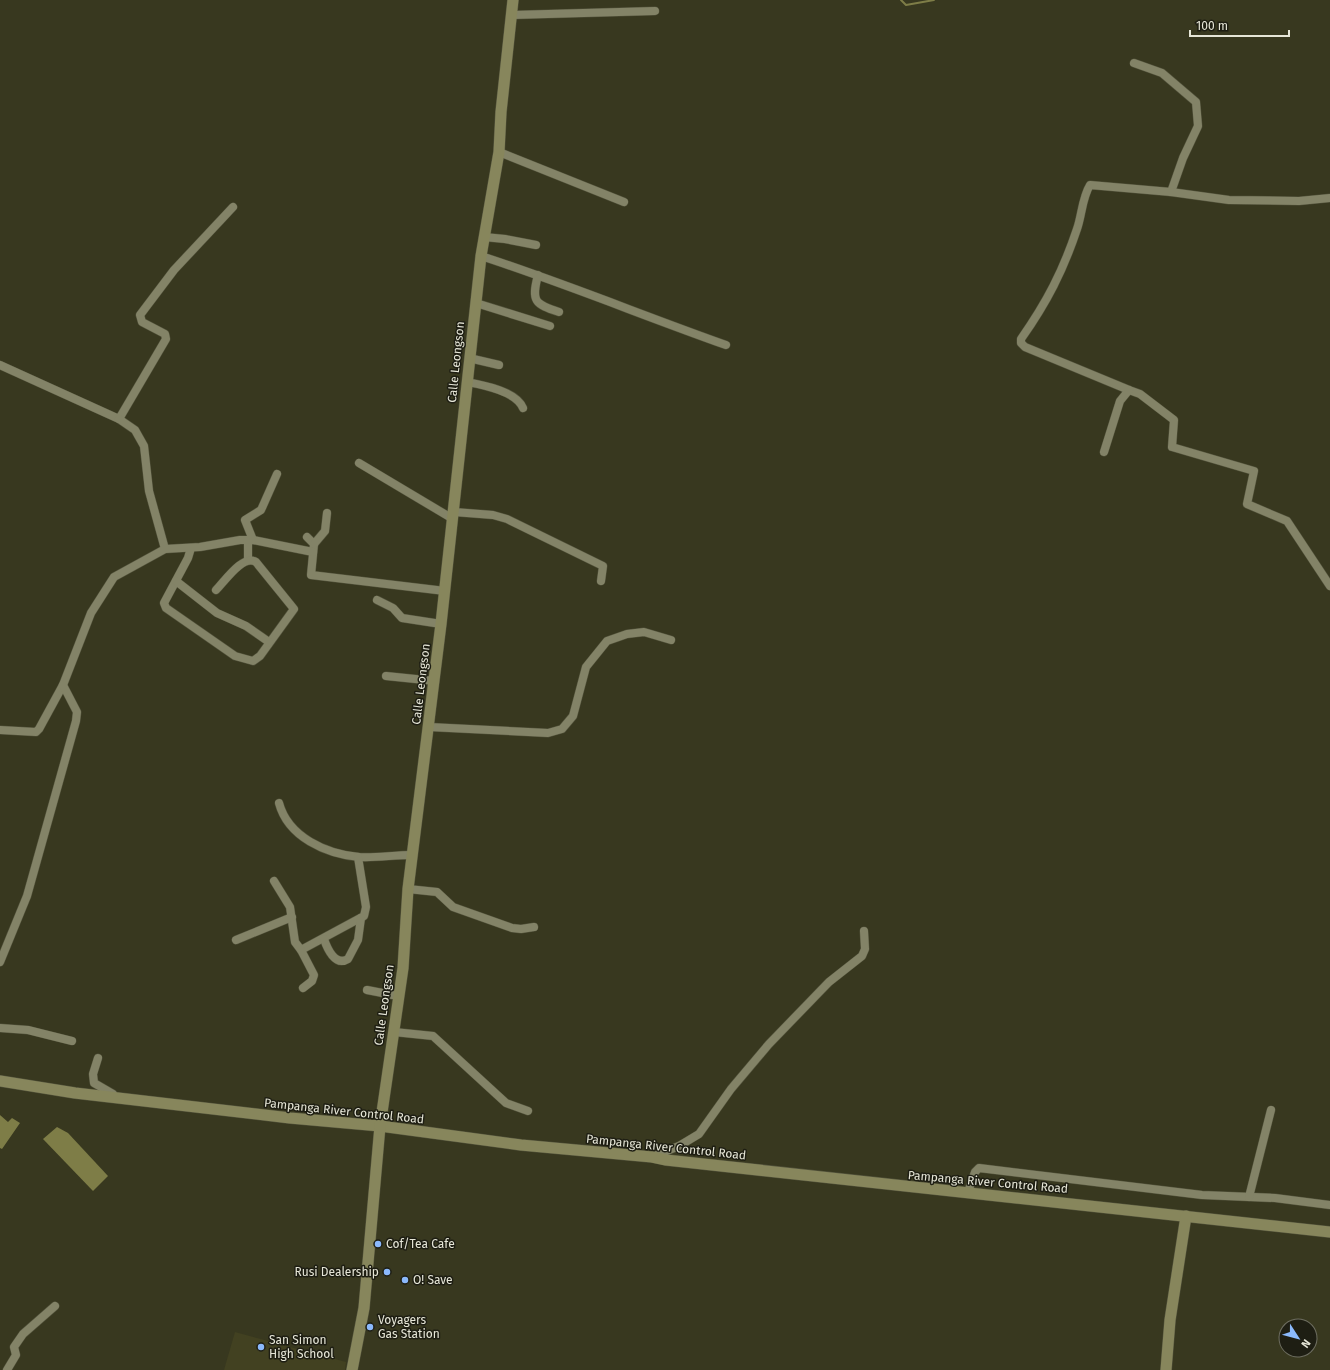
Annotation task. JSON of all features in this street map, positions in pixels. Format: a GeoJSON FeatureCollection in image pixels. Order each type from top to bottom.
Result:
{"type":"FeatureCollection","features":[{"type":"Feature","properties":{"kind":"street","name":"Calle Leongson"},"geometry":{"type":"LineString","coordinates":[[352,1370],[364,1308],[380,1126],[403,968],[408,888],[435,681],[481,256],[499,152],[513,0]]}},
{"type":"Feature","properties":{"kind":"street"},"geometry":{"type":"LineString","coordinates":[[512,15],[655,11]]}},
{"type":"Feature","properties":{"kind":"street"},"geometry":{"type":"LineString","coordinates":[[1134,63],[1162,73],[1196,102],[1198,126],[1183,158],[1171,192]]}},
{"type":"Feature","properties":{"kind":"street"},"geometry":{"type":"LineString","coordinates":[[499,152],[624,202]]}},
{"type":"Feature","properties":{"kind":"street"},"geometry":{"type":"LineString","coordinates":[[1330,198],[1291,202],[1229,200],[1171,192],[1090,185],[1087,191],[1078,228],[1059,278],[1046,302],[1021,338],[1021,343],[1025,347],[1129,390],[1146,399],[1174,420],[1172,447],[1254,470],[1247,504],[1287,521],[1330,586]]}},
{"type":"Feature","properties":{"kind":"street"},"geometry":{"type":"LineString","coordinates":[[119,419],[166,339],[164,334],[142,322],[140,315],[174,270],[233,207]]}},
{"type":"Feature","properties":{"kind":"street"},"geometry":{"type":"LineString","coordinates":[[484,237],[505,239],[536,246]]}},
{"type":"Feature","properties":{"kind":"street"},"geometry":{"type":"LineString","coordinates":[[481,256],[538,275],[637,314],[726,345]]}},
{"type":"Feature","properties":{"kind":"street"},"geometry":{"type":"LineString","coordinates":[[538,275],[534,294],[535,299],[544,307],[559,312]]}},
{"type":"Feature","properties":{"kind":"street"},"geometry":{"type":"LineString","coordinates":[[476,303],[550,326]]}},
{"type":"Feature","properties":{"kind":"street"},"geometry":{"type":"LineString","coordinates":[[469,358],[499,365]]}},
{"type":"Feature","properties":{"kind":"street"},"geometry":{"type":"LineString","coordinates":[[0,365],[119,419],[135,430],[144,446],[149,491],[165,549]]}},
{"type":"Feature","properties":{"kind":"street"},"geometry":{"type":"LineString","coordinates":[[467,382],[496,389],[513,397],[521,403],[523,408]]}},
{"type":"Feature","properties":{"kind":"street"},"geometry":{"type":"LineString","coordinates":[[1104,452],[1120,401],[1129,390]]}},
{"type":"Feature","properties":{"kind":"street"},"geometry":{"type":"LineString","coordinates":[[359,463],[454,515],[493,515],[544,536],[603,566],[601,581]]}},
{"type":"Feature","properties":{"kind":"street"},"geometry":{"type":"LineString","coordinates":[[248,560],[250,540],[245,520],[260,512],[277,474]]}},
{"type":"Feature","properties":{"kind":"street"},"geometry":{"type":"LineString","coordinates":[[327,512],[325,531],[313,548],[311,575],[445,591]]}},
{"type":"Feature","properties":{"kind":"street"},"geometry":{"type":"LineString","coordinates":[[307,538],[313,548]]}},
{"type":"Feature","properties":{"kind":"street"},"geometry":{"type":"LineString","coordinates":[[0,730],[38,731],[63,685],[91,613],[114,577],[165,549],[191,548],[250,540],[313,548]]}},
{"type":"Feature","properties":{"kind":"street"},"geometry":{"type":"LineString","coordinates":[[191,548],[188,558],[164,603],[166,608],[235,656],[253,661],[260,656],[294,609],[256,562],[248,560],[238,566],[216,590]]}},
{"type":"Feature","properties":{"kind":"street"},"geometry":{"type":"LineString","coordinates":[[176,582],[217,613],[235,620],[269,642]]}},
{"type":"Feature","properties":{"kind":"street"},"geometry":{"type":"LineString","coordinates":[[377,600],[393,608],[404,619],[441,624]]}},
{"type":"Feature","properties":{"kind":"street"},"geometry":{"type":"LineString","coordinates":[[429,727],[521,732],[555,732],[568,723],[573,716],[586,667],[608,641],[627,634],[644,632],[671,640]]}},
{"type":"Feature","properties":{"kind":"street"},"geometry":{"type":"LineString","coordinates":[[386,676],[435,681]]}},
{"type":"Feature","properties":{"kind":"street"},"geometry":{"type":"LineString","coordinates":[[0,962],[27,896],[76,722],[77,712],[63,685]]}},
{"type":"Feature","properties":{"kind":"street"},"geometry":{"type":"LineString","coordinates":[[279,803],[282,815],[303,837],[331,851],[358,856],[412,855]]}},
{"type":"Feature","properties":{"kind":"street"},"geometry":{"type":"LineString","coordinates":[[300,950],[364,916],[366,907],[358,856]]}},
{"type":"Feature","properties":{"kind":"street"},"geometry":{"type":"LineString","coordinates":[[274,881],[290,907],[295,942],[314,975],[312,981],[303,988]]}},
{"type":"Feature","properties":{"kind":"street"},"geometry":{"type":"LineString","coordinates":[[408,888],[437,892],[452,907],[512,928],[520,929],[534,927]]}},
{"type":"Feature","properties":{"kind":"street"},"geometry":{"type":"LineString","coordinates":[[236,940],[292,917]]}},
{"type":"Feature","properties":{"kind":"street"},"geometry":{"type":"LineString","coordinates":[[324,938],[333,957],[339,961],[345,961],[348,959],[358,940],[361,918]]}},
{"type":"Feature","properties":{"kind":"street"},"geometry":{"type":"LineString","coordinates":[[652,1157],[679,1146],[698,1134],[731,1089],[769,1044],[829,982],[862,956],[865,949],[864,931]]}},
{"type":"Feature","properties":{"kind":"street"},"geometry":{"type":"LineString","coordinates":[[367,990],[398,996]]}},
{"type":"Feature","properties":{"kind":"street"},"geometry":{"type":"LineString","coordinates":[[0,1028],[28,1030],[72,1041]]}},
{"type":"Feature","properties":{"kind":"street"},"geometry":{"type":"LineString","coordinates":[[394,1032],[433,1036],[506,1103],[528,1111]]}},
{"type":"Feature","properties":{"kind":"street"},"geometry":{"type":"LineString","coordinates":[[98,1058],[93,1074],[94,1083],[112,1094],[114,1097]]}},
{"type":"Feature","properties":{"kind":"street","name":"Pampanga River Control Road"},"geometry":{"type":"LineString","coordinates":[[0,1081],[114,1097],[290,1118],[380,1126],[521,1145],[652,1157],[666,1160],[818,1178],[968,1192],[1330,1232]]}},
{"type":"Feature","properties":{"kind":"street"},"geometry":{"type":"LineString","coordinates":[[1248,1197],[1271,1110]]}},
{"type":"Feature","properties":{"kind":"street"},"geometry":{"type":"LineString","coordinates":[[968,1192],[975,1172],[979,1168],[1202,1195],[1275,1198],[1330,1205]]}},
{"type":"Feature","properties":{"kind":"street"},"geometry":{"type":"LineString","coordinates":[[1166,1370],[1170,1320],[1186,1216]]}},
{"type":"Feature","properties":{"kind":"street"},"geometry":{"type":"LineString","coordinates":[[6,1370],[16,1355],[14,1347],[19,1338],[55,1306]]}},
{"type":"Feature","properties":{"kind":"shaded area"},"geometry":{"type":"Polygon","coordinates":[[[0,1115],[8,1122],[12,1118],[20,1123],[2,1149],[0,1148],[0,1115]]]}},
{"type":"Feature","properties":{"kind":"shaded area"},"geometry":{"type":"Polygon","coordinates":[[[57,1127],[68,1133],[108,1176],[93,1191],[43,1139],[57,1127]]]}},
{"type":"Feature","properties":{"kind":"shaded area","name":"San Simon High School"},"geometry":{"type":"Polygon","coordinates":[[[235,1332],[346,1362],[345,1370],[224,1370],[235,1332]]]}},
{"type":"Feature","properties":{"kind":"waterway"},"geometry":{"type":"LineString","coordinates":[[901,0],[906,5],[934,0]]}},
{"type":"Feature","properties":{"kind":"place","name":"Cof/Tea Cafe"},"geometry":{"type":"Point","coordinates":[378,1244]}},
{"type":"Feature","properties":{"kind":"place","name":"Rusi Dealership"},"geometry":{"type":"Point","coordinates":[387,1272]}},
{"type":"Feature","properties":{"kind":"place","name":"O! Save"},"geometry":{"type":"Point","coordinates":[405,1280]}},
{"type":"Feature","properties":{"kind":"place","name":"Voyagers Gas Station"},"geometry":{"type":"Point","coordinates":[370,1327]}},
{"type":"Feature","properties":{"kind":"place","name":"San Simon High School"},"geometry":{"type":"Point","coordinates":[261,1347]}}]}
